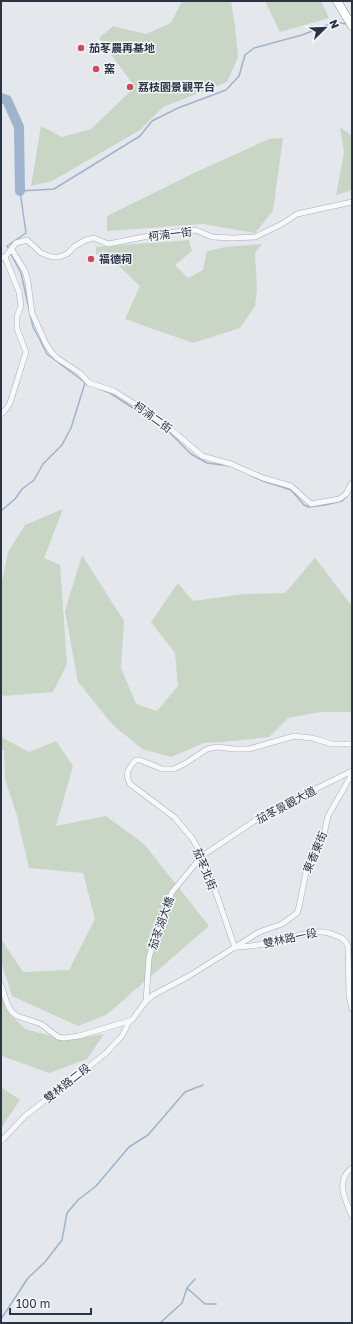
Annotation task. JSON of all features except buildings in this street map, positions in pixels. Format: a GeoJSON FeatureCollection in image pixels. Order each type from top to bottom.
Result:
{"type":"FeatureCollection","features":[{"type":"Feature","properties":{"kind":"highway"},"geometry":{"type":"LineString","coordinates":[[337,1],[352,26]]}},
{"type":"Feature","properties":{"kind":"street","name":"柯湳一街"},"geometry":{"type":"LineString","coordinates":[[3,257],[12,250],[16,243],[27,240],[41,253],[59,258],[67,254],[75,246],[86,240],[94,238],[108,244],[164,233],[196,230],[212,237],[255,237],[275,228],[297,214],[352,202]]}},
{"type":"Feature","properties":{"kind":"street","name":"柯湳二街"},"geometry":{"type":"LineString","coordinates":[[12,250],[25,271],[32,313],[46,344],[52,353],[90,382],[114,391],[143,409],[172,430],[202,456],[231,464],[263,478],[291,486],[311,504],[339,499],[346,494],[352,483]]}},
{"type":"Feature","properties":{"kind":"street"},"geometry":{"type":"LineString","coordinates":[[1,414],[10,403],[26,352],[17,329],[17,316],[21,306],[19,292],[3,257]]}},
{"type":"Feature","properties":{"kind":"street","name":"茄苳北街"},"geometry":{"type":"LineString","coordinates":[[235,948],[202,856],[192,838],[174,817],[130,784],[127,774],[130,766],[136,760],[140,760],[162,769],[174,768],[186,763],[207,749],[218,747],[249,749],[294,736],[312,738],[332,744],[352,744]]}},
{"type":"Feature","properties":{"kind":"street","name":"茄苳景觀大道"},"geometry":{"type":"LineString","coordinates":[[202,856],[265,814],[352,772]]}},
{"type":"Feature","properties":{"kind":"street","name":"東香東街"},"geometry":{"type":"LineString","coordinates":[[235,948],[260,932],[282,924],[297,913],[306,872],[324,834],[328,816],[352,772]]}},
{"type":"Feature","properties":{"kind":"street","name":"茄苳湖大橋"},"geometry":{"type":"LineString","coordinates":[[146,1001],[150,958],[157,929],[172,892],[202,856]]}},
{"type":"Feature","properties":{"kind":"street","name":"雙林路一段"},"geometry":{"type":"LineString","coordinates":[[235,948],[276,942],[307,933],[326,931],[342,938],[348,946],[349,995],[352,1009]]}},
{"type":"Feature","properties":{"kind":"street"},"geometry":{"type":"LineString","coordinates":[[1,985],[8,1006],[17,1016],[41,1024],[58,1037],[64,1038],[79,1036],[129,1022],[146,1001],[153,995],[189,976],[235,948]]}},
{"type":"Feature","properties":{"kind":"street","name":"雙林路二段"},"geometry":{"type":"LineString","coordinates":[[1,1141],[25,1116],[105,1054],[122,1036],[129,1022]]}},
{"type":"Feature","properties":{"kind":"street"},"geometry":{"type":"LineString","coordinates":[[352,1168],[346,1173],[342,1182],[343,1191],[352,1216]]}},
{"type":"Feature","properties":{"kind":"green space"},"geometry":{"type":"Polygon","coordinates":[[[182,1],[231,1],[238,57],[227,82],[163,107],[140,130],[52,181],[31,186],[41,126],[62,137],[91,129],[135,87],[99,38],[113,26],[146,34],[171,23],[182,1]]]}},
{"type":"Feature","properties":{"kind":"green space"},"geometry":{"type":"Polygon","coordinates":[[[265,1],[321,1],[329,18],[280,32],[265,1]]]}},
{"type":"Feature","properties":{"kind":"green space"},"geometry":{"type":"Polygon","coordinates":[[[340,127],[352,136],[352,190],[336,195],[344,152],[340,127]]]}},
{"type":"Feature","properties":{"kind":"green space"},"geometry":{"type":"Polygon","coordinates":[[[283,138],[273,211],[255,233],[203,224],[107,231],[107,216],[194,173],[269,139],[283,138]]]}},
{"type":"Feature","properties":{"kind":"green space"},"geometry":{"type":"Polygon","coordinates":[[[189,240],[192,251],[175,265],[188,278],[203,270],[207,251],[226,247],[262,244],[255,253],[257,289],[255,306],[240,328],[193,343],[125,319],[140,286],[119,266],[96,254],[96,247],[189,240]]]}},
{"type":"Feature","properties":{"kind":"green space"},"geometry":{"type":"Polygon","coordinates":[[[63,509],[44,558],[60,565],[67,664],[53,692],[4,696],[1,693],[1,586],[8,552],[25,525],[63,509]]]}},
{"type":"Feature","properties":{"kind":"green space"},"geometry":{"type":"Polygon","coordinates":[[[82,555],[124,621],[121,668],[136,704],[157,711],[178,686],[175,653],[151,622],[178,583],[193,601],[244,594],[285,593],[315,558],[352,606],[352,712],[321,712],[288,718],[269,737],[204,743],[171,757],[142,749],[113,725],[78,682],[65,611],[82,555]]]}},
{"type":"Feature","properties":{"kind":"green space"},"geometry":{"type":"Polygon","coordinates":[[[1,737],[29,752],[56,741],[73,766],[56,826],[106,816],[144,844],[209,926],[106,1015],[78,1026],[12,996],[1,961],[1,939],[23,972],[69,970],[95,919],[83,873],[29,868],[17,816],[5,779],[4,750],[1,750],[1,737]]]}},
{"type":"Feature","properties":{"kind":"green space"},"geometry":{"type":"Polygon","coordinates":[[[1,996],[8,1012],[25,1029],[66,1040],[104,1034],[87,1059],[49,1073],[2,1056],[1,996]]]}},
{"type":"Feature","properties":{"kind":"green space"},"geometry":{"type":"Polygon","coordinates":[[[1,1087],[20,1100],[1,1128],[1,1087]]]}},
{"type":"Feature","properties":{"kind":"waterway"},"geometry":{"type":"LineString","coordinates":[[9,249],[7,246],[26,233],[20,191],[54,189],[140,136],[152,121],[178,108],[226,90],[239,76],[245,55],[254,48],[302,35],[335,22],[347,24]]}},
{"type":"Feature","properties":{"kind":"waterway"},"geometry":{"type":"LineString","coordinates":[[1,98],[7,100],[19,127],[20,191]]}},
{"type":"Feature","properties":{"kind":"waterway"},"geometry":{"type":"LineString","coordinates":[[10,252],[21,273],[33,327],[47,354],[87,384]]}},
{"type":"Feature","properties":{"kind":"waterway"},"geometry":{"type":"LineString","coordinates":[[1,511],[15,499],[22,489],[34,480],[43,464],[62,445],[71,428],[85,383]]}},
{"type":"Feature","properties":{"kind":"waterway"},"geometry":{"type":"LineString","coordinates":[[100,389],[110,393],[168,431],[191,454],[207,463],[230,466]]}},
{"type":"Feature","properties":{"kind":"waterway"},"geometry":{"type":"LineString","coordinates":[[250,475],[291,490],[304,505],[309,507],[342,501],[346,497]]}},
{"type":"Feature","properties":{"kind":"waterway"},"geometry":{"type":"LineString","coordinates":[[1,1319],[28,1278],[45,1262],[62,1240],[67,1213],[78,1200],[96,1186],[129,1147],[148,1135],[185,1092],[203,1085]]}},
{"type":"Feature","properties":{"kind":"waterway"},"geometry":{"type":"LineString","coordinates":[[187,1288],[195,1279]]}},
{"type":"Feature","properties":{"kind":"waterway"},"geometry":{"type":"LineString","coordinates":[[160,1323],[182,1303],[187,1288],[205,1304],[216,1304]]}},
{"type":"Feature","properties":{"kind":"place","name":"茄苳農再基地"},"geometry":{"type":"Point","coordinates":[81,48]}},
{"type":"Feature","properties":{"kind":"place","name":"窯"},"geometry":{"type":"Point","coordinates":[96,69]}},
{"type":"Feature","properties":{"kind":"place","name":"荔枝園景觀平台"},"geometry":{"type":"Point","coordinates":[130,87]}},
{"type":"Feature","properties":{"kind":"place","name":"福德祠"},"geometry":{"type":"Point","coordinates":[91,259]}}]}
